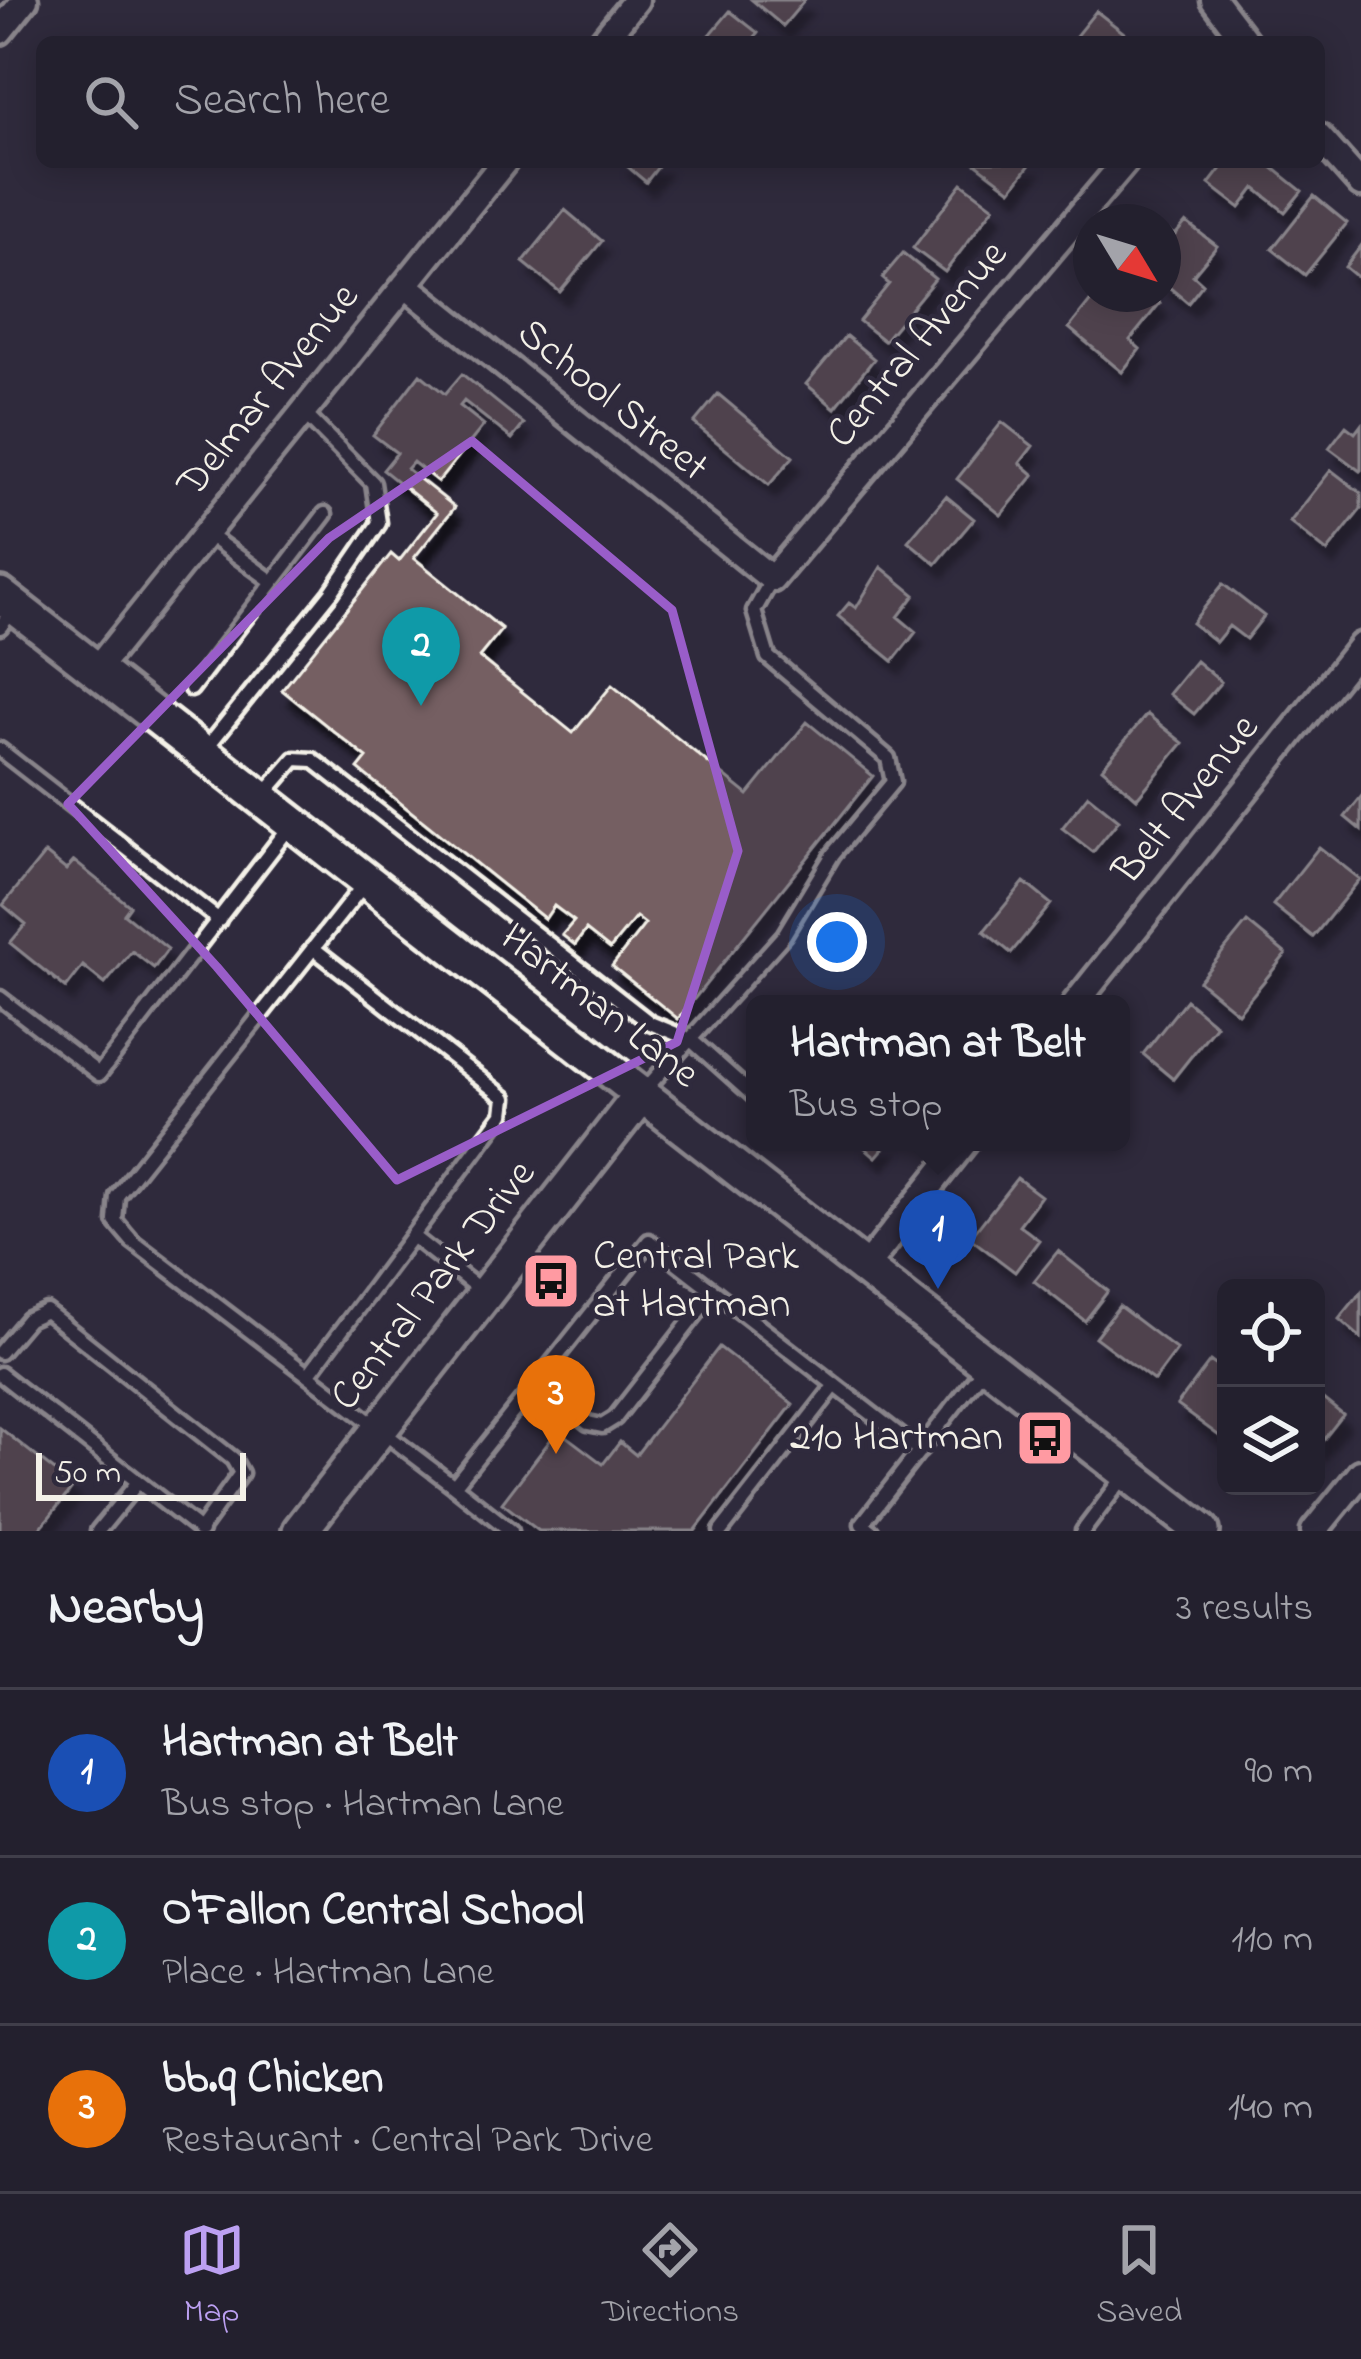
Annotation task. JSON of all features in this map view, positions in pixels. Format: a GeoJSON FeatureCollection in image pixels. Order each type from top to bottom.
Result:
{"type":"FeatureCollection","features":[{"type":"Feature","properties":{"kind":"street"},"geometry":{"type":"LineString","coordinates":[[0,31],[25,0]]}},
{"type":"Feature","properties":{"kind":"street"},"geometry":{"type":"LineString","coordinates":[[607,36],[636,0]]}},
{"type":"Feature","properties":{"kind":"street"},"geometry":{"type":"LineString","coordinates":[[1214,0],[1241,36]]}},
{"type":"Feature","properties":{"kind":"street"},"geometry":{"type":"LineString","coordinates":[[1325,143],[1361,184]]}},
{"type":"Feature","properties":{"kind":"street","name":"Delmar Avenue"},"geometry":{"type":"LineString","coordinates":[[96,670],[499,168]]}},
{"type":"Feature","properties":{"kind":"street","name":"Central Avenue"},"geometry":{"type":"LineString","coordinates":[[772,579],[1120,168]]}},
{"type":"Feature","properties":{"kind":"street","name":"School Street"},"geometry":{"type":"LineString","coordinates":[[404,285],[772,579]]}},
{"type":"Feature","properties":{"kind":"street","name":"Hartman Lane"},"geometry":{"type":"LineString","coordinates":[[5,610],[96,670],[1202,1531]]}},
{"type":"Feature","properties":{"kind":"street","name":"Belt Avenue"},"geometry":{"type":"LineString","coordinates":[[1082,995],[1361,646]]}},
{"type":"Feature","properties":{"kind":"street","name":"Central Park Drive"},"geometry":{"type":"LineString","coordinates":[[300,1531],[640,1096]]}},
{"type":"Feature","properties":{"kind":"street"},"geometry":{"type":"LineString","coordinates":[[862,1270],[958,1151]]}},
{"type":"Feature","properties":{"kind":"street"},"geometry":{"type":"LineString","coordinates":[[1314,1531],[1361,1473]]}},
{"type":"Feature","properties":{"kind":"lane"},"geometry":{"type":"LineString","coordinates":[[202,753],[331,593],[379,523],[373,483],[303,412]]}},
{"type":"Feature","properties":{"kind":"lane"},"geometry":{"type":"LineString","coordinates":[[191,689],[325,514]]}},
{"type":"Feature","properties":{"kind":"lane"},"geometry":{"type":"LineString","coordinates":[[206,533],[273,582]]}},
{"type":"Feature","properties":{"kind":"lane"},"geometry":{"type":"LineString","coordinates":[[640,1096],[784,935],[833,854],[890,788],[894,775],[888,758],[768,657],[754,611],[772,579]]}},
{"type":"Feature","properties":{"kind":"lane"},"geometry":{"type":"LineString","coordinates":[[0,751],[218,920]]}},
{"type":"Feature","properties":{"kind":"lane"},"geometry":{"type":"LineString","coordinates":[[260,799],[295,759],[313,760],[650,1023],[692,1040],[746,1089]]}},
{"type":"Feature","properties":{"kind":"lane"},"geometry":{"type":"LineString","coordinates":[[0,998],[99,1074],[292,824]]}},
{"type":"Feature","properties":{"kind":"lane"},"geometry":{"type":"LineString","coordinates":[[366,882],[117,1196],[115,1221],[132,1241],[512,1531]]}},
{"type":"Feature","properties":{"kind":"lane"},"geometry":{"type":"LineString","coordinates":[[309,1374],[503,1114],[505,1098],[313,948]]}},
{"type":"Feature","properties":{"kind":"lane"},"geometry":{"type":"LineString","coordinates":[[412,1236],[485,1294]]}},
{"type":"Feature","properties":{"kind":"lane"},"geometry":{"type":"LineString","coordinates":[[454,1486],[650,1241],[920,1450]]}},
{"type":"Feature","properties":{"kind":"lane"},"geometry":{"type":"LineString","coordinates":[[537,1383],[588,1423],[602,1426],[615,1418],[714,1291]]}},
{"type":"Feature","properties":{"kind":"lane"},"geometry":{"type":"LineString","coordinates":[[0,1352],[28,1319],[46,1311],[233,1459],[241,1473],[237,1483],[200,1531],[0,1374]]}},
{"type":"Feature","properties":{"kind":"lane"},"geometry":{"type":"LineString","coordinates":[[871,1531],[862,1524],[987,1365]]}},
{"type":"Feature","properties":{"kind":"lane"},"geometry":{"type":"LineString","coordinates":[[721,1531],[835,1385]]}},
{"type":"Feature","properties":{"kind":"lane"},"geometry":{"type":"LineString","coordinates":[[1083,1531],[1127,1474]]}},
{"type":"Feature","properties":{"kind":"lane"},"geometry":{"type":"LineString","coordinates":[[98,1531],[138,1482]]}},
{"type":"Feature","properties":{"kind":"highlighted area"},"geometry":{"type":"Polygon","coordinates":[[[472,441],[672,610],[738,851],[677,1042],[397,1180],[217,967],[68,804],[329,538],[472,441]]]}},
{"type":"Feature","properties":{"kind":"building"},"geometry":{"type":"Polygon","coordinates":[[[752,0],[805,0],[783,26],[752,0]]]}},
{"type":"Feature","properties":{"kind":"building"},"geometry":{"type":"Polygon","coordinates":[[[730,11],[758,33],[756,36],[709,36],[730,11]]]}},
{"type":"Feature","properties":{"kind":"building"},"geometry":{"type":"Polygon","coordinates":[[[1096,11],[1128,36],[1076,36],[1096,11]]]}},
{"type":"Feature","properties":{"kind":"building"},"geometry":{"type":"Polygon","coordinates":[[[629,168],[657,168],[646,182],[629,168]]]}},
{"type":"Feature","properties":{"kind":"building"},"geometry":{"type":"Polygon","coordinates":[[[982,168],[1028,168],[1011,190],[982,168]]]}},
{"type":"Feature","properties":{"kind":"building"},"geometry":{"type":"Polygon","coordinates":[[[1221,168],[1273,168],[1302,191],[1285,212],[1255,188],[1240,208],[1209,184],[1221,168]]]}},
{"type":"Feature","properties":{"kind":"building"},"geometry":{"type":"Polygon","coordinates":[[[962,183],[994,207],[945,272],[913,248],[962,183]]]}},
{"type":"Feature","properties":{"kind":"building"},"geometry":{"type":"Polygon","coordinates":[[[1314,196],[1347,223],[1305,275],[1272,249],[1314,196]]]}},
{"type":"Feature","properties":{"kind":"building"},"geometry":{"type":"Polygon","coordinates":[[[565,210],[602,241],[560,292],[523,262],[565,210]]]}},
{"type":"Feature","properties":{"kind":"building"},"geometry":{"type":"Polygon","coordinates":[[[1186,222],[1217,246],[1193,275],[1203,284],[1188,303],[1181,297],[1181,228],[1186,222]]]}},
{"type":"Feature","properties":{"kind":"building"},"geometry":{"type":"Polygon","coordinates":[[[1361,246],[1361,280],[1345,267],[1361,246]]]}},
{"type":"Feature","properties":{"kind":"building"},"geometry":{"type":"Polygon","coordinates":[[[903,253],[935,279],[884,341],[859,321],[889,284],[882,278],[903,253]]]}},
{"type":"Feature","properties":{"kind":"building"},"geometry":{"type":"Polygon","coordinates":[[[1082,312],[1153,312],[1130,340],[1140,349],[1122,372],[1069,328],[1082,312]]]}},
{"type":"Feature","properties":{"kind":"building"},"geometry":{"type":"Polygon","coordinates":[[[846,336],[874,359],[835,408],[806,384],[846,336]]]}},
{"type":"Feature","properties":{"kind":"building"},"geometry":{"type":"Polygon","coordinates":[[[420,374],[445,394],[462,374],[524,424],[512,439],[464,401],[460,406],[484,425],[438,482],[413,462],[407,469],[455,507],[414,558],[502,629],[479,657],[573,733],[612,685],[748,795],[807,722],[873,776],[678,1019],[612,966],[645,924],[636,917],[610,949],[586,930],[575,945],[562,935],[574,921],[554,906],[545,919],[358,769],[367,758],[282,690],[391,554],[399,561],[437,513],[383,470],[397,453],[373,435],[420,374]]]}},
{"type":"Feature","properties":{"kind":"building"},"geometry":{"type":"Polygon","coordinates":[[[718,394],[793,457],[769,485],[694,423],[718,394]]]}},
{"type":"Feature","properties":{"kind":"building"},"geometry":{"type":"Polygon","coordinates":[[[1002,422],[1033,446],[1020,463],[1034,475],[1001,515],[957,479],[1002,422]]]}},
{"type":"Feature","properties":{"kind":"building"},"geometry":{"type":"Polygon","coordinates":[[[1361,425],[1360,471],[1329,448],[1346,426],[1355,433],[1361,425]]]}},
{"type":"Feature","properties":{"kind":"building"},"geometry":{"type":"Polygon","coordinates":[[[1331,470],[1361,493],[1361,509],[1327,552],[1290,522],[1331,470]]]}},
{"type":"Feature","properties":{"kind":"building"},"geometry":{"type":"Polygon","coordinates":[[[946,496],[974,519],[936,564],[908,541],[946,496]]]}},
{"type":"Feature","properties":{"kind":"building"},"geometry":{"type":"Polygon","coordinates":[[[881,567],[915,595],[898,617],[916,632],[893,661],[838,616],[849,603],[856,608],[881,567]]]}},
{"type":"Feature","properties":{"kind":"building"},"geometry":{"type":"Polygon","coordinates":[[[1223,584],[1264,616],[1246,639],[1229,626],[1216,642],[1192,623],[1223,584]]]}},
{"type":"Feature","properties":{"kind":"building"},"geometry":{"type":"Polygon","coordinates":[[[1196,661],[1221,682],[1194,714],[1169,694],[1196,661]]]}},
{"type":"Feature","properties":{"kind":"building"},"geometry":{"type":"Polygon","coordinates":[[[1147,714],[1183,743],[1137,798],[1102,768],[1147,714]]]}},
{"type":"Feature","properties":{"kind":"building"},"geometry":{"type":"Polygon","coordinates":[[[1088,795],[1119,820],[1093,852],[1062,828],[1088,795]]]}},
{"type":"Feature","properties":{"kind":"building"},"geometry":{"type":"Polygon","coordinates":[[[1361,797],[1361,830],[1345,817],[1361,797]]]}},
{"type":"Feature","properties":{"kind":"building"},"geometry":{"type":"Polygon","coordinates":[[[1319,847],[1360,879],[1313,937],[1273,905],[1319,847]]]}},
{"type":"Feature","properties":{"kind":"building"},"geometry":{"type":"Polygon","coordinates":[[[45,853],[66,870],[74,861],[130,906],[124,914],[168,949],[154,968],[132,951],[105,984],[83,966],[66,988],[10,943],[26,924],[3,905],[45,853]]]}},
{"type":"Feature","properties":{"kind":"building"},"geometry":{"type":"Polygon","coordinates":[[[1024,882],[1051,904],[1011,953],[984,931],[1024,882]]]}},
{"type":"Feature","properties":{"kind":"building"},"geometry":{"type":"Polygon","coordinates":[[[1247,922],[1286,954],[1238,1013],[1199,981],[1247,922]]]}},
{"type":"Feature","properties":{"kind":"building"},"geometry":{"type":"Polygon","coordinates":[[[1186,1000],[1216,1025],[1173,1079],[1143,1054],[1186,1000]]]}},
{"type":"Feature","properties":{"kind":"building"},"geometry":{"type":"Polygon","coordinates":[[[1017,1178],[1041,1196],[1019,1225],[1039,1240],[1015,1272],[970,1238],[1017,1178]]]}},
{"type":"Feature","properties":{"kind":"building"},"geometry":{"type":"Polygon","coordinates":[[[1058,1251],[1108,1291],[1085,1321],[1034,1281],[1058,1251]]]}},
{"type":"Feature","properties":{"kind":"building"},"geometry":{"type":"Polygon","coordinates":[[[1361,1292],[1361,1338],[1339,1319],[1361,1292]]]}},
{"type":"Feature","properties":{"kind":"building"},"geometry":{"type":"Polygon","coordinates":[[[1119,1306],[1177,1350],[1154,1381],[1095,1337],[1119,1306]]]}},
{"type":"Feature","properties":{"kind":"building"},"geometry":{"type":"Polygon","coordinates":[[[719,1347],[793,1404],[695,1531],[539,1531],[502,1503],[558,1430],[603,1464],[620,1442],[636,1455],[719,1347]]]}},
{"type":"Feature","properties":{"kind":"building"},"geometry":{"type":"Polygon","coordinates":[[[1210,1361],[1217,1366],[1217,1434],[1177,1405],[1210,1361]]]}},
{"type":"Feature","properties":{"kind":"building"},"geometry":{"type":"Polygon","coordinates":[[[1325,1401],[1343,1415],[1325,1438],[1325,1401]]]}},
{"type":"Feature","properties":{"kind":"building"},"geometry":{"type":"Polygon","coordinates":[[[0,1428],[74,1486],[38,1531],[0,1531],[0,1428]]]}},
{"type":"Feature","properties":{"kind":"place","name":"O'Fallon Central School"},"geometry":{"type":"Point","coordinates":[421,706]}},
{"type":"Feature","properties":{"kind":"place","name":"Central Park at Hartman"},"geometry":{"type":"Point","coordinates":[551,1281]}},
{"type":"Feature","properties":{"kind":"place","name":"Hartman at Belt"},"geometry":{"type":"Point","coordinates":[938,1289]}},
{"type":"Feature","properties":{"kind":"place","name":"210 Hartman"},"geometry":{"type":"Point","coordinates":[1045,1438]}},
{"type":"Feature","properties":{"kind":"place","name":"bb.q Chicken"},"geometry":{"type":"Point","coordinates":[556,1454]}}]}
